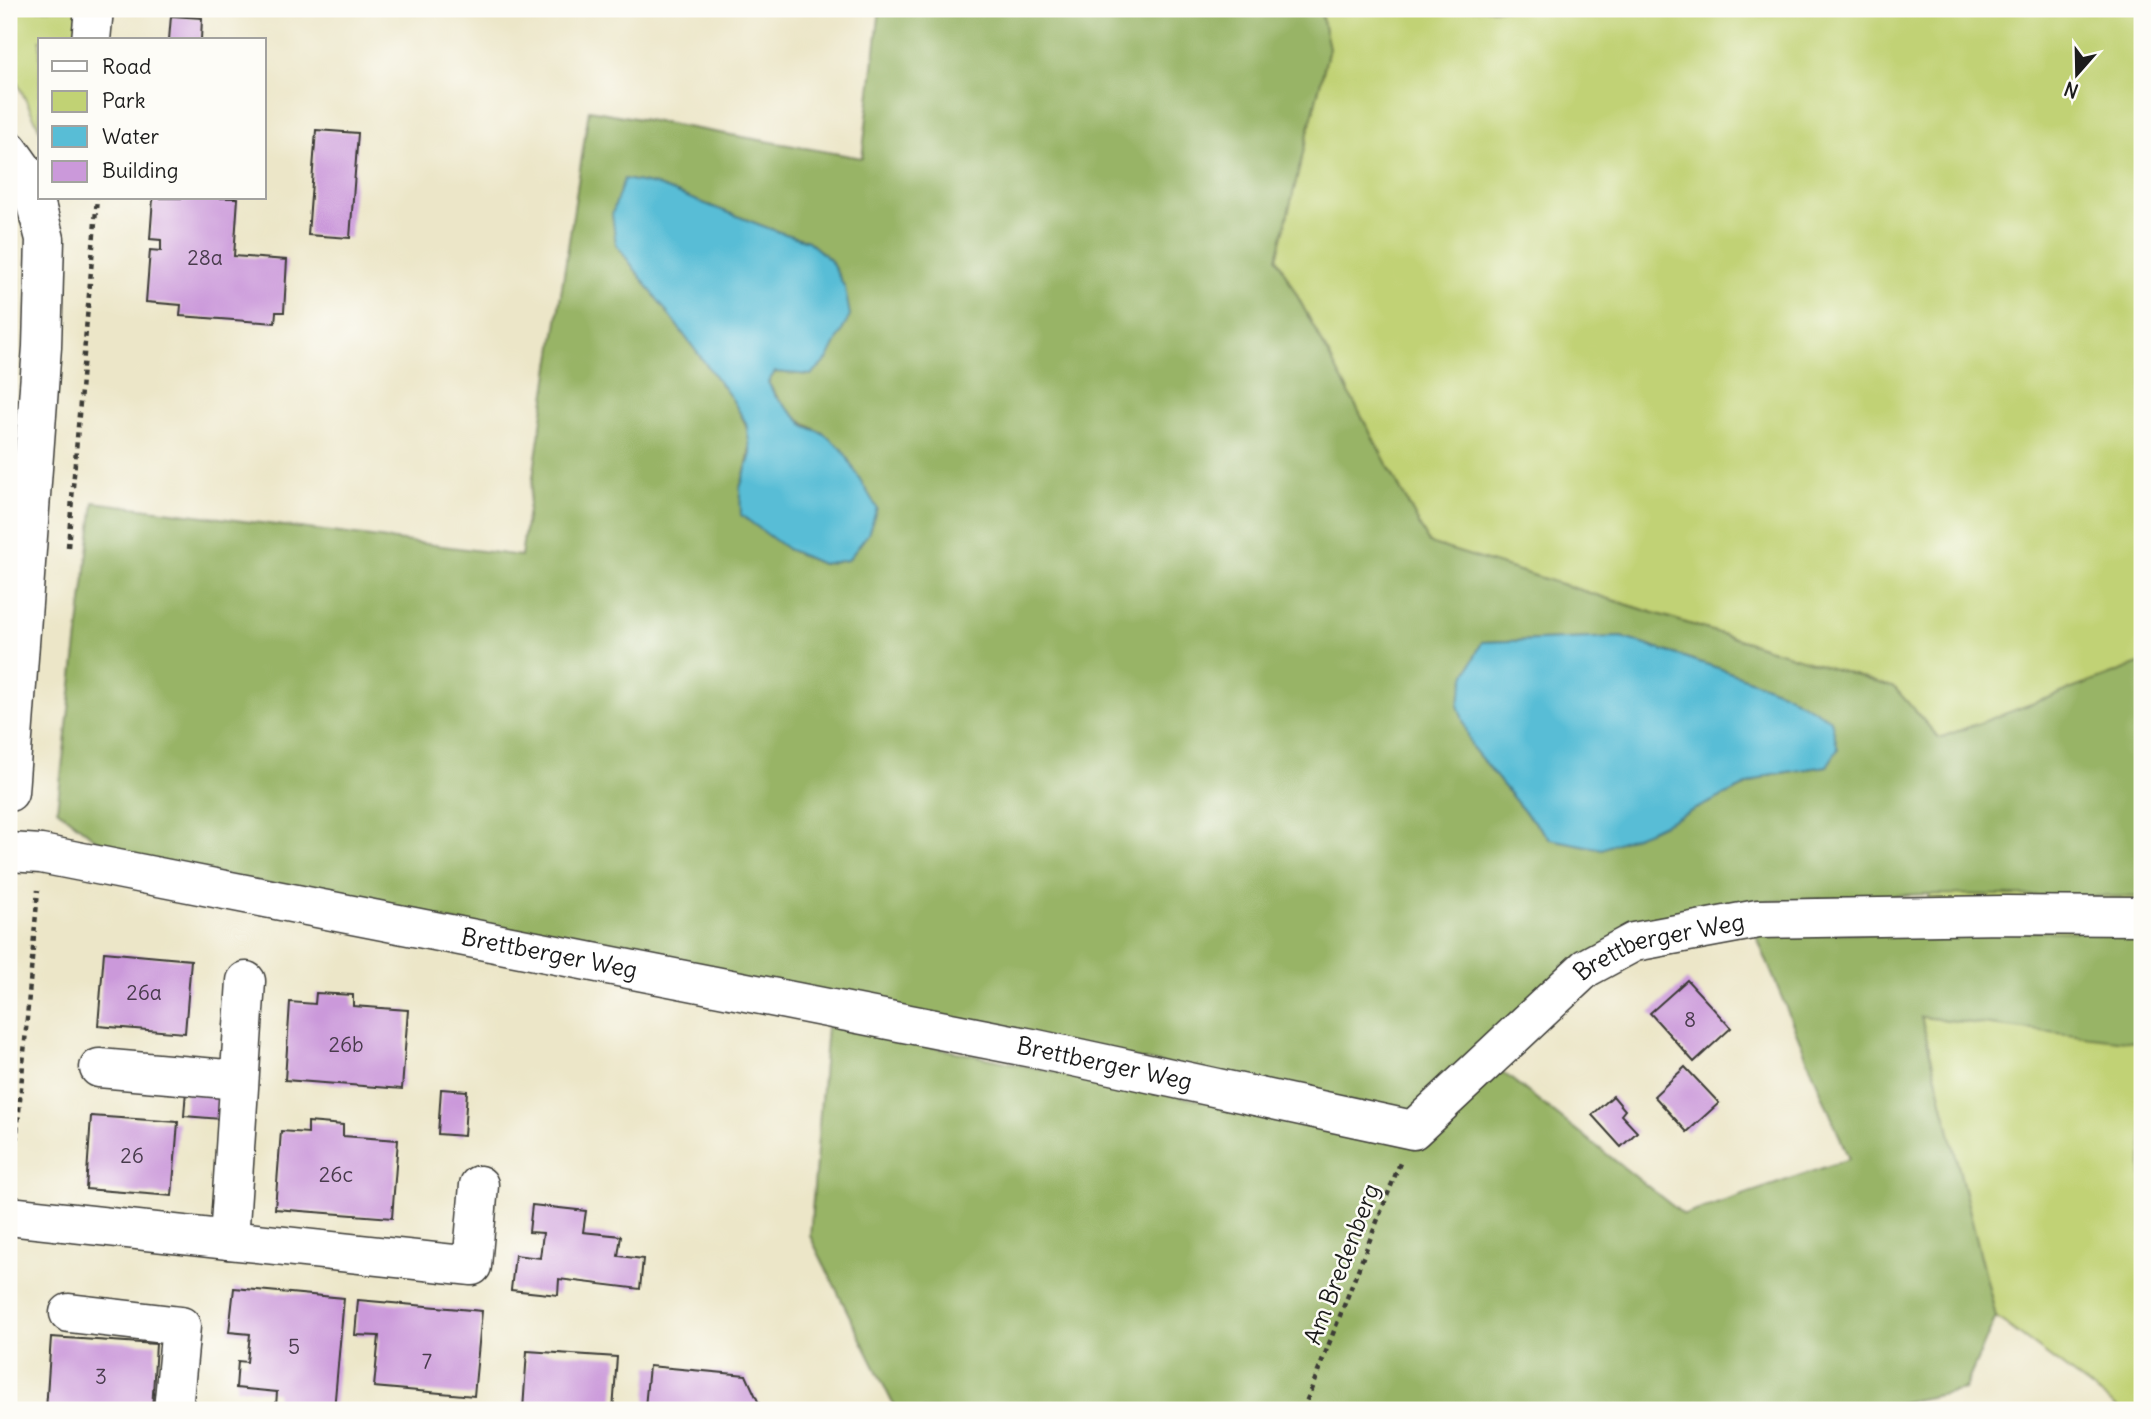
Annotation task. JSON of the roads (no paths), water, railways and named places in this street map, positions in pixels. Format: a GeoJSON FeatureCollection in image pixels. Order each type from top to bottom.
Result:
{"type":"FeatureCollection","features":[{"type":"Feature","properties":{"kind":"street"},"geometry":{"type":"LineString","coordinates":[[91,38],[94,9]]}},
{"type":"Feature","properties":{"kind":"street"},"geometry":{"type":"LineString","coordinates":[[9,792],[42,347],[44,239],[26,164]]}},
{"type":"Feature","properties":{"kind":"street","name":"Brettberger Weg"},"geometry":{"type":"LineString","coordinates":[[25,853],[1032,1048],[1413,1130],[1586,968],[1634,942],[1758,919],[2142,916]]}},
{"type":"Feature","properties":{"kind":"street"},"geometry":{"type":"LineString","coordinates":[[229,1240],[246,981]]}},
{"type":"Feature","properties":{"kind":"street"},"geometry":{"type":"LineString","coordinates":[[99,1068],[239,1080]]}},
{"type":"Feature","properties":{"kind":"street"},"geometry":{"type":"LineString","coordinates":[[9,1217],[472,1266],[479,1185]]}},
{"type":"Feature","properties":{"kind":"street"},"geometry":{"type":"LineString","coordinates":[[69,1313],[181,1326],[173,1410]]}},
{"type":"Feature","properties":{"kind":"water"},"geometry":{"type":"Polygon","coordinates":[[[624,179],[656,185],[808,241],[830,260],[845,288],[850,315],[828,359],[811,375],[775,372],[768,382],[775,396],[805,426],[823,433],[842,449],[877,508],[868,534],[848,560],[822,564],[787,549],[741,515],[740,488],[751,454],[746,423],[732,399],[616,244],[612,214],[624,179]]]}},
{"type":"Feature","properties":{"kind":"water"},"geometry":{"type":"Polygon","coordinates":[[[1621,637],[1782,692],[1831,720],[1838,749],[1827,766],[1768,775],[1651,830],[1602,849],[1550,839],[1472,747],[1458,705],[1466,674],[1482,642],[1621,637]]]}}]}
